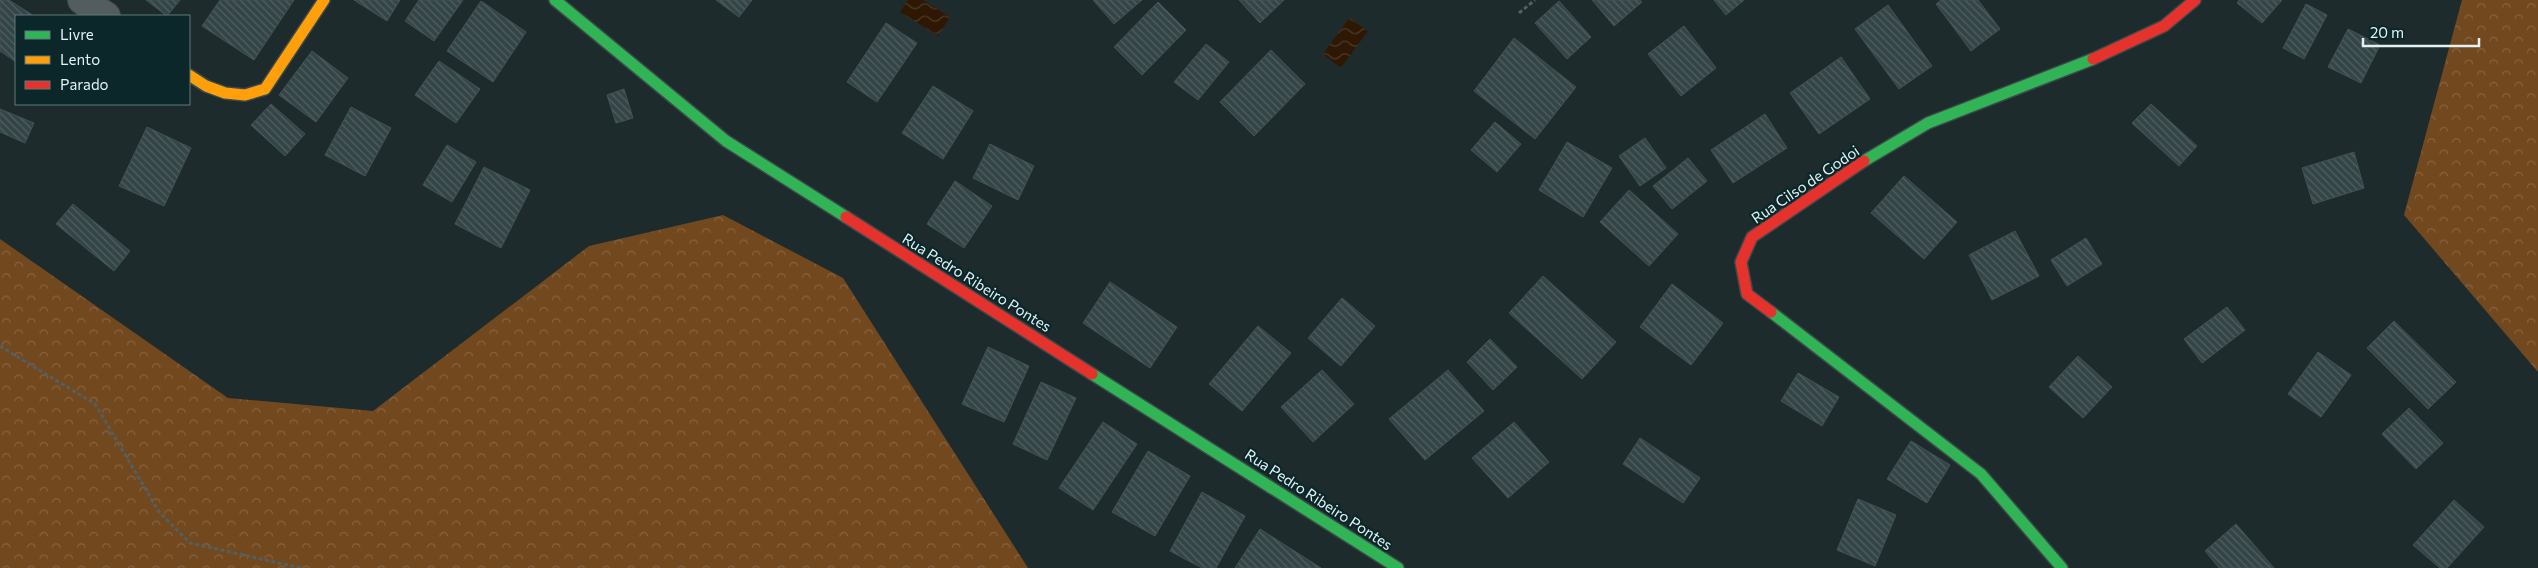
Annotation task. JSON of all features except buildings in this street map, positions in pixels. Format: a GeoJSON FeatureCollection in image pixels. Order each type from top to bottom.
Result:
{"type":"FeatureCollection","features":[{"type":"Feature","properties":{"kind":"street"},"geometry":{"type":"LineString","coordinates":[[82,0],[104,15]]}},
{"type":"Feature","properties":{"kind":"street"},"geometry":{"type":"LineString","coordinates":[[190,76],[212,90],[224,93],[255,94],[265,89],[324,0]]}},
{"type":"Feature","properties":{"kind":"street","name":"Rua Pedro Ribeiro Pontes"},"geometry":{"type":"LineString","coordinates":[[555,0],[726,141],[1398,568]]}},
{"type":"Feature","properties":{"kind":"street","name":"Rua Cilso de Godoi"},"geometry":{"type":"LineString","coordinates":[[2062,568],[2046,552],[1981,474],[1748,294],[1741,262],[1752,237],[1841,175],[1928,123],[2116,50],[2164,26],[2195,0]]}},
{"type":"Feature","properties":{"kind":"path"},"geometry":{"type":"LineString","coordinates":[[1519,13],[1535,0]]}},
{"type":"Feature","properties":{"kind":"path"},"geometry":{"type":"LineString","coordinates":[[0,346],[95,404],[159,512],[190,543],[301,568]]}},
{"type":"Feature","properties":{"kind":"green space"},"geometry":{"type":"Polygon","coordinates":[[[2462,0],[2538,0],[2538,372],[2404,215],[2462,0]]]}},
{"type":"Feature","properties":{"kind":"green space"},"geometry":{"type":"Polygon","coordinates":[[[723,215],[843,278],[1028,568],[0,568],[0,239],[228,398],[373,411],[589,246],[723,215]]]}},
{"type":"Feature","properties":{"kind":"water"},"geometry":{"type":"Polygon","coordinates":[[[908,0],[923,0],[950,17],[938,36],[900,12],[908,0]]]}},
{"type":"Feature","properties":{"kind":"water"},"geometry":{"type":"Polygon","coordinates":[[[1349,18],[1368,31],[1341,68],[1323,54],[1349,18]]]}},
{"type":"Feature","properties":{"kind":"traffic: fast"},"geometry":{"type":"LineString","coordinates":[[555,0],[726,141],[846,217]]}},
{"type":"Feature","properties":{"kind":"traffic: fast"},"geometry":{"type":"LineString","coordinates":[[1864,161],[1928,123],[2093,59]]}},
{"type":"Feature","properties":{"kind":"traffic: fast"},"geometry":{"type":"LineString","coordinates":[[1771,312],[1981,474],[2062,568]]}},
{"type":"Feature","properties":{"kind":"traffic: fast"},"geometry":{"type":"LineString","coordinates":[[1092,374],[1398,568]]}},
{"type":"Feature","properties":{"kind":"traffic: slow"},"geometry":{"type":"LineString","coordinates":[[190,76],[206,86],[225,93],[245,95],[265,89],[324,0]]}},
{"type":"Feature","properties":{"kind":"traffic: jam"},"geometry":{"type":"LineString","coordinates":[[2093,59],[2164,26],[2195,0]]}},
{"type":"Feature","properties":{"kind":"traffic: jam"},"geometry":{"type":"LineString","coordinates":[[1771,312],[1747,294],[1741,262],[1752,237],[1864,161]]}},
{"type":"Feature","properties":{"kind":"traffic: jam"},"geometry":{"type":"LineString","coordinates":[[846,217],[1092,374]]}}]}
